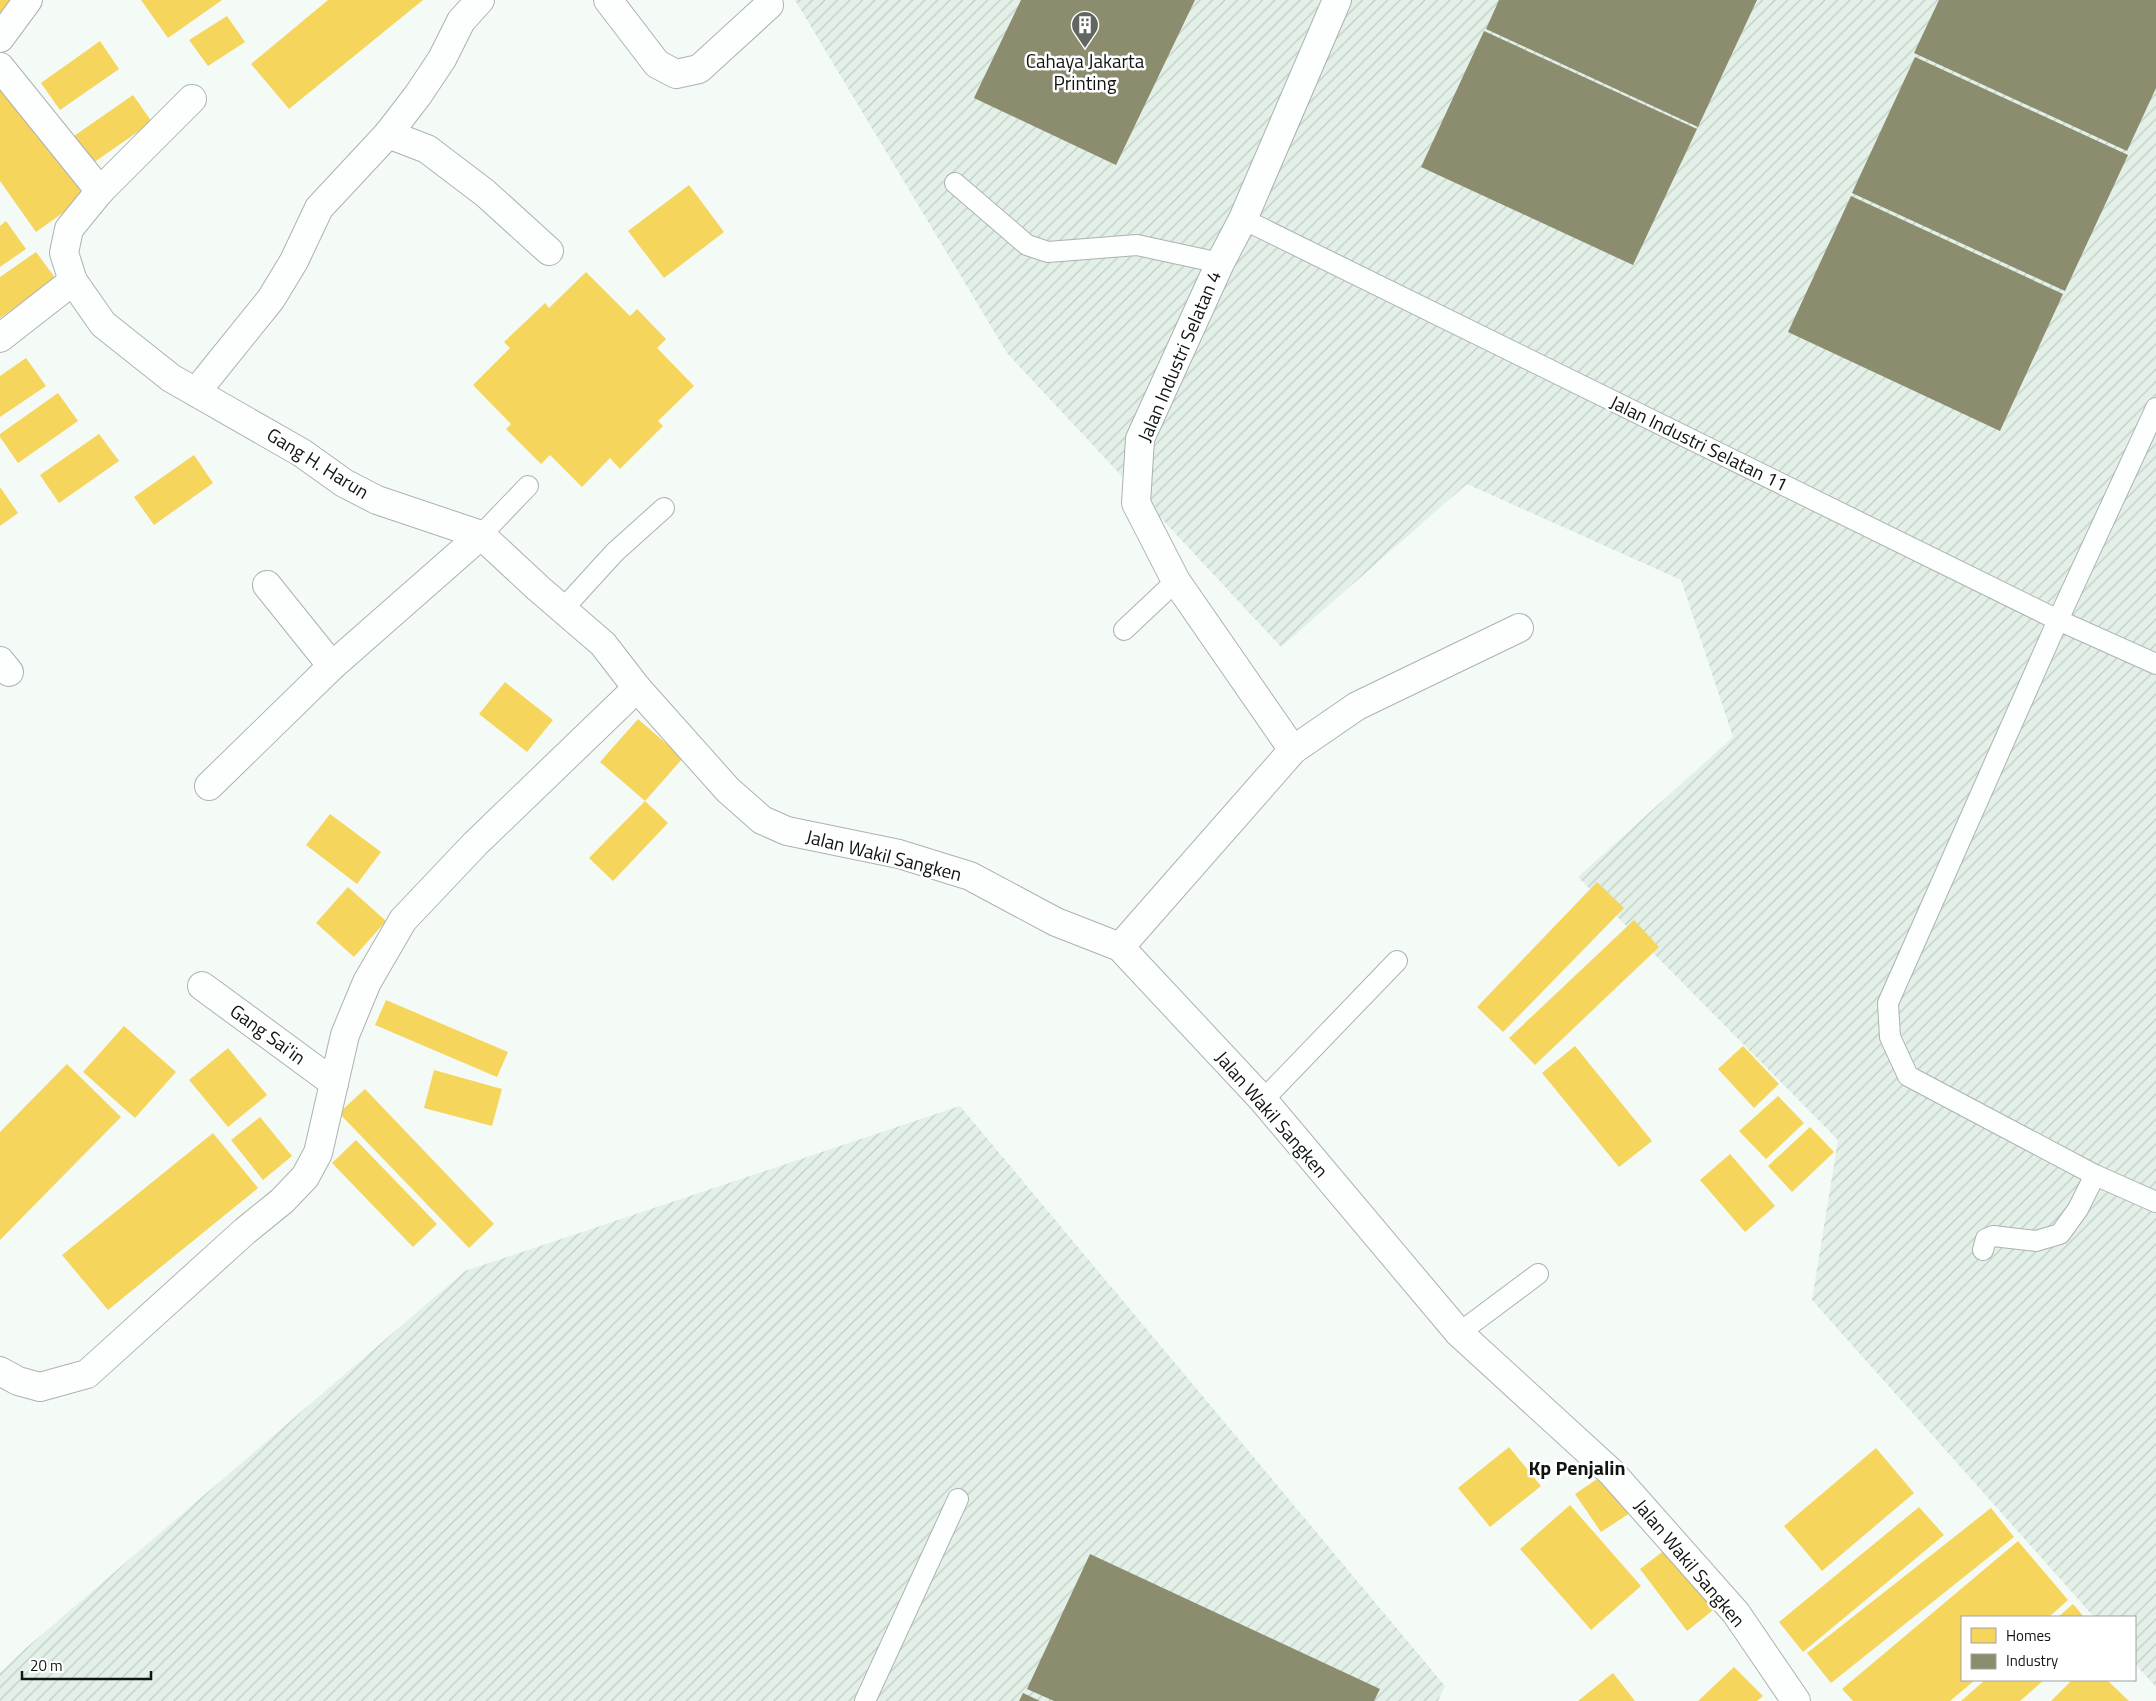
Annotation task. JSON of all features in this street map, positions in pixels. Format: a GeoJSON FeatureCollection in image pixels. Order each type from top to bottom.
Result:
{"type":"FeatureCollection","features":[{"type":"Feature","properties":{"kind":"street"},"geometry":{"type":"LineString","coordinates":[[0,38],[28,0]]}},
{"type":"Feature","properties":{"kind":"street"},"geometry":{"type":"LineString","coordinates":[[196,392],[271,299],[294,261],[319,208],[388,134],[418,95],[442,59],[460,21],[480,0]]}},
{"type":"Feature","properties":{"kind":"street"},"geometry":{"type":"LineString","coordinates":[[608,0],[657,64],[676,74],[699,69],[769,5]]}},
{"type":"Feature","properties":{"kind":"street","name":"Jalan Industri Selatan 4"},"geometry":{"type":"LineString","coordinates":[[1294,750],[1176,581],[1136,503],[1140,439],[1220,263],[1243,218],[1337,0]]}},
{"type":"Feature","properties":{"kind":"street"},"geometry":{"type":"LineString","coordinates":[[0,67],[100,190]]}},
{"type":"Feature","properties":{"kind":"street","name":"Gang H. Harun"},"geometry":{"type":"LineString","coordinates":[[192,99],[100,190],[69,228],[64,252],[73,281],[103,324],[171,378],[302,453],[344,483],[377,500],[481,535],[603,644],[637,688]]}},
{"type":"Feature","properties":{"kind":"street"},"geometry":{"type":"LineString","coordinates":[[388,134],[427,149],[485,193],[550,251]]}},
{"type":"Feature","properties":{"kind":"street"},"geometry":{"type":"LineString","coordinates":[[0,338],[73,281]]}},
{"type":"Feature","properties":{"kind":"street"},"geometry":{"type":"LineString","coordinates":[[209,786],[332,666],[481,535]]}},
{"type":"Feature","properties":{"kind":"street"},"geometry":{"type":"LineString","coordinates":[[267,585],[332,666]]}},
{"type":"Feature","properties":{"kind":"street"},"geometry":{"type":"LineString","coordinates":[[1120,947],[1294,750],[1357,706],[1518,628]]}},
{"type":"Feature","properties":{"kind":"street"},"geometry":{"type":"LineString","coordinates":[[0,1371],[18,1382],[40,1387],[86,1374],[244,1231],[282,1201],[305,1177],[318,1153],[345,1035],[367,982],[403,920],[475,844],[637,688]]}},
{"type":"Feature","properties":{"kind":"street","name":"Jalan Wakil Sangken"},"geometry":{"type":"LineString","coordinates":[[637,688],[728,790],[762,820],[787,831],[899,854],[970,876],[1056,922],[1120,947],[1263,1100],[1460,1333],[1612,1472],[1736,1613],[1796,1701]]}},
{"type":"Feature","properties":{"kind":"street","name":"Gang Sai'in"},"geometry":{"type":"LineString","coordinates":[[202,986],[334,1083]]}},
{"type":"Feature","properties":{"kind":"lane"},"geometry":{"type":"LineString","coordinates":[[955,183],[1027,245],[1048,252],[1136,245],[1220,263]]}},
{"type":"Feature","properties":{"kind":"lane","name":"Jalan Industri Selatan 11"},"geometry":{"type":"LineString","coordinates":[[1243,218],[2058,620],[2156,664]]}},
{"type":"Feature","properties":{"kind":"lane"},"geometry":{"type":"LineString","coordinates":[[2156,408],[2058,620],[1888,1003],[1890,1037],[1908,1076],[2095,1175],[2156,1202]]}},
{"type":"Feature","properties":{"kind":"lane"},"geometry":{"type":"LineString","coordinates":[[481,535],[528,486]]}},
{"type":"Feature","properties":{"kind":"lane"},"geometry":{"type":"LineString","coordinates":[[563,609],[615,552],[664,508]]}},
{"type":"Feature","properties":{"kind":"lane"},"geometry":{"type":"LineString","coordinates":[[1124,630],[1176,581]]}},
{"type":"Feature","properties":{"kind":"lane"},"geometry":{"type":"LineString","coordinates":[[1263,1100],[1397,960]]}},
{"type":"Feature","properties":{"kind":"lane"},"geometry":{"type":"LineString","coordinates":[[1983,1250],[1986,1239],[1993,1236],[2036,1241],[2060,1234],[2078,1209],[2095,1175]]}},
{"type":"Feature","properties":{"kind":"lane"},"geometry":{"type":"LineString","coordinates":[[1460,1333],[1538,1274]]}},
{"type":"Feature","properties":{"kind":"lane"},"geometry":{"type":"LineString","coordinates":[[865,1701],[958,1499]]}},
{"type":"Feature","properties":{"kind":"shaded area"},"geometry":{"type":"Polygon","coordinates":[[[795,0],[2156,0],[2156,1687],[2136,1665],[2136,1616],[2093,1616],[1812,1300],[1838,1140],[1578,877],[1733,737],[1681,580],[1467,484],[1281,647],[1007,353],[795,0]]]}},
{"type":"Feature","properties":{"kind":"shaded area"},"geometry":{"type":"Polygon","coordinates":[[[960,1106],[1445,1686],[1438,1701],[0,1701],[0,1673],[25,1649],[465,1271],[960,1106]]]}},
{"type":"Feature","properties":{"kind":"building: Homes"},"geometry":{"type":"Polygon","coordinates":[[[0,0],[17,0],[0,16],[0,0]]]}},
{"type":"Feature","properties":{"kind":"building: Homes"},"geometry":{"type":"Polygon","coordinates":[[[141,0],[222,0],[168,38],[141,0]]]}},
{"type":"Feature","properties":{"kind":"building: Homes"},"geometry":{"type":"Polygon","coordinates":[[[328,0],[423,0],[289,109],[251,64],[328,0]]]}},
{"type":"Feature","properties":{"kind":"building: Homes"},"geometry":{"type":"Polygon","coordinates":[[[227,16],[245,42],[208,66],[189,40],[227,16]]]}},
{"type":"Feature","properties":{"kind":"building: Homes"},"geometry":{"type":"Polygon","coordinates":[[[100,41],[119,69],[60,110],[41,83],[100,41]]]}},
{"type":"Feature","properties":{"kind":"building: Homes"},"geometry":{"type":"Polygon","coordinates":[[[4,83],[85,197],[36,232],[0,181],[0,86],[4,83]]]}},
{"type":"Feature","properties":{"kind":"building: Homes"},"geometry":{"type":"Polygon","coordinates":[[[133,95],[152,122],[93,163],[74,136],[133,95]]]}},
{"type":"Feature","properties":{"kind":"building: Homes"},"geometry":{"type":"Polygon","coordinates":[[[689,185],[724,232],[664,278],[628,231],[689,185]]]}},
{"type":"Feature","properties":{"kind":"building: Homes"},"geometry":{"type":"Polygon","coordinates":[[[6,221],[26,249],[0,267],[0,226],[6,221]]]}},
{"type":"Feature","properties":{"kind":"building: Homes"},"geometry":{"type":"Polygon","coordinates":[[[36,252],[56,279],[0,318],[0,277],[36,252]]]}},
{"type":"Feature","properties":{"kind":"building: Homes"},"geometry":{"type":"Polygon","coordinates":[[[586,272],[630,316],[637,309],[666,339],[657,348],[694,386],[658,421],[663,426],[620,469],[610,458],[582,487],[550,455],[541,464],[506,429],[511,424],[473,385],[510,348],[504,342],[545,303],[549,308],[586,272]]]}},
{"type":"Feature","properties":{"kind":"building: Homes"},"geometry":{"type":"Polygon","coordinates":[[[26,358],[46,386],[0,417],[0,376],[26,358]]]}},
{"type":"Feature","properties":{"kind":"building: Homes"},"geometry":{"type":"Polygon","coordinates":[[[58,393],[78,421],[18,463],[0,437],[0,434],[58,393]]]}},
{"type":"Feature","properties":{"kind":"building: Homes"},"geometry":{"type":"Polygon","coordinates":[[[99,434],[119,461],[59,503],[40,475],[99,434]]]}},
{"type":"Feature","properties":{"kind":"building: Homes"},"geometry":{"type":"Polygon","coordinates":[[[194,455],[213,483],[154,525],[134,497],[194,455]]]}},
{"type":"Feature","properties":{"kind":"building: Homes"},"geometry":{"type":"Polygon","coordinates":[[[0,487],[18,513],[0,526],[0,487]]]}},
{"type":"Feature","properties":{"kind":"building: Homes"},"geometry":{"type":"Polygon","coordinates":[[[505,682],[553,720],[527,752],[479,714],[505,682]]]}},
{"type":"Feature","properties":{"kind":"building: Homes"},"geometry":{"type":"Polygon","coordinates":[[[638,719],[683,758],[645,801],[600,762],[638,719]]]}},
{"type":"Feature","properties":{"kind":"building: Homes"},"geometry":{"type":"Polygon","coordinates":[[[645,801],[668,823],[613,881],[589,858],[645,801]]]}},
{"type":"Feature","properties":{"kind":"building: Homes"},"geometry":{"type":"Polygon","coordinates":[[[330,814],[381,852],[357,884],[306,845],[330,814]]]}},
{"type":"Feature","properties":{"kind":"building: Homes"},"geometry":{"type":"Polygon","coordinates":[[[1597,882],[1624,908],[1503,1032],[1477,1007],[1597,882]]]}},
{"type":"Feature","properties":{"kind":"building: Homes"},"geometry":{"type":"Polygon","coordinates":[[[348,887],[386,921],[354,957],[316,923],[348,887]]]}},
{"type":"Feature","properties":{"kind":"building: Homes"},"geometry":{"type":"Polygon","coordinates":[[[1634,920],[1659,947],[1535,1065],[1509,1038],[1634,920]]]}},
{"type":"Feature","properties":{"kind":"building: Homes"},"geometry":{"type":"Polygon","coordinates":[[[386,1000],[508,1052],[497,1077],[375,1025],[386,1000]]]}},
{"type":"Feature","properties":{"kind":"building: Homes"},"geometry":{"type":"Polygon","coordinates":[[[124,1026],[176,1072],[135,1118],[83,1072],[124,1026]]]}},
{"type":"Feature","properties":{"kind":"building: Homes"},"geometry":{"type":"Polygon","coordinates":[[[1575,1046],[1652,1141],[1619,1167],[1542,1073],[1575,1046]]]}},
{"type":"Feature","properties":{"kind":"building: Homes"},"geometry":{"type":"Polygon","coordinates":[[[1743,1046],[1779,1084],[1754,1108],[1718,1069],[1743,1046]]]}},
{"type":"Feature","properties":{"kind":"building: Homes"},"geometry":{"type":"Polygon","coordinates":[[[228,1048],[267,1095],[228,1127],[189,1080],[228,1048]]]}},
{"type":"Feature","properties":{"kind":"building: Homes"},"geometry":{"type":"Polygon","coordinates":[[[67,1064],[121,1117],[0,1240],[0,1132],[67,1064]]]}},
{"type":"Feature","properties":{"kind":"building: Homes"},"geometry":{"type":"Polygon","coordinates":[[[434,1070],[502,1089],[492,1126],[424,1108],[434,1070]]]}},
{"type":"Feature","properties":{"kind":"building: Homes"},"geometry":{"type":"Polygon","coordinates":[[[365,1089],[494,1224],[469,1248],[339,1113],[365,1089]]]}},
{"type":"Feature","properties":{"kind":"building: Homes"},"geometry":{"type":"Polygon","coordinates":[[[1778,1096],[1804,1123],[1766,1159],[1739,1131],[1778,1096]]]}},
{"type":"Feature","properties":{"kind":"building: Homes"},"geometry":{"type":"Polygon","coordinates":[[[260,1117],[292,1156],[263,1180],[231,1140],[260,1117]]]}},
{"type":"Feature","properties":{"kind":"building: Homes"},"geometry":{"type":"Polygon","coordinates":[[[1810,1127],[1834,1152],[1792,1192],[1768,1166],[1810,1127]]]}},
{"type":"Feature","properties":{"kind":"building: Homes"},"geometry":{"type":"Polygon","coordinates":[[[213,1133],[258,1188],[108,1310],[62,1255],[213,1133]]]}},
{"type":"Feature","properties":{"kind":"building: Homes"},"geometry":{"type":"Polygon","coordinates":[[[356,1140],[437,1224],[413,1247],[332,1163],[356,1140]]]}},
{"type":"Feature","properties":{"kind":"building: Homes"},"geometry":{"type":"Polygon","coordinates":[[[1730,1154],[1775,1206],[1745,1232],[1700,1180],[1730,1154]]]}},
{"type":"Feature","properties":{"kind":"building: Homes"},"geometry":{"type":"Polygon","coordinates":[[[1509,1447],[1541,1486],[1490,1527],[1458,1488],[1509,1447]]]}},
{"type":"Feature","properties":{"kind":"building: Homes"},"geometry":{"type":"Polygon","coordinates":[[[1876,1448],[1914,1493],[1822,1571],[1784,1526],[1876,1448]]]}},
{"type":"Feature","properties":{"kind":"building: Homes"},"geometry":{"type":"Polygon","coordinates":[[[1603,1475],[1630,1513],[1601,1532],[1575,1494],[1603,1475]]]}},
{"type":"Feature","properties":{"kind":"building: Homes"},"geometry":{"type":"Polygon","coordinates":[[[1570,1505],[1641,1586],[1591,1630],[1520,1549],[1570,1505]]]}},
{"type":"Feature","properties":{"kind":"building: Homes"},"geometry":{"type":"Polygon","coordinates":[[[1919,1507],[1944,1535],[1803,1652],[1779,1622],[1919,1507]]]}},
{"type":"Feature","properties":{"kind":"building: Homes"},"geometry":{"type":"Polygon","coordinates":[[[1991,1508],[2014,1537],[1831,1683],[1807,1653],[1991,1508]]]}},
{"type":"Feature","properties":{"kind":"building: Homes"},"geometry":{"type":"Polygon","coordinates":[[[2018,1541],[2068,1600],[2050,1616],[1961,1616],[1961,1681],[1974,1681],[1950,1701],[1853,1701],[1842,1689],[2018,1541]]]}},
{"type":"Feature","properties":{"kind":"building: Homes"},"geometry":{"type":"Polygon","coordinates":[[[1670,1546],[1717,1607],[1687,1631],[1640,1569],[1670,1546]]]}},
{"type":"Feature","properties":{"kind":"building: Homes"},"geometry":{"type":"Polygon","coordinates":[[[2073,1604],[2083,1616],[2059,1616],[2073,1604]]]}},
{"type":"Feature","properties":{"kind":"building: Homes"},"geometry":{"type":"Polygon","coordinates":[[[1734,1667],[1763,1696],[1757,1701],[1698,1701],[1734,1667]]]}},
{"type":"Feature","properties":{"kind":"building: Homes"},"geometry":{"type":"Polygon","coordinates":[[[1613,1673],[1635,1701],[1578,1701],[1613,1673]]]}},
{"type":"Feature","properties":{"kind":"building: Homes"},"geometry":{"type":"Polygon","coordinates":[[[1984,1681],[2043,1681],[2020,1701],[1961,1701],[1984,1681]]]}},
{"type":"Feature","properties":{"kind":"building: Homes"},"geometry":{"type":"Polygon","coordinates":[[[2071,1681],[2108,1681],[2129,1701],[2051,1701],[2071,1681]]]}},
{"type":"Feature","properties":{"kind":"building: Industry","name":"Cahaya Jakarta Printing"},"geometry":{"type":"Polygon","coordinates":[[[1021,0],[1195,0],[1116,165],[974,98],[1021,0]]]}},
{"type":"Feature","properties":{"kind":"building: Industry"},"geometry":{"type":"Polygon","coordinates":[[[1499,0],[1757,0],[1698,127],[1486,29],[1499,0]]]}},
{"type":"Feature","properties":{"kind":"building: Industry"},"geometry":{"type":"Polygon","coordinates":[[[1939,0],[2156,0],[2156,88],[2127,151],[1914,53],[1939,0]]]}},
{"type":"Feature","properties":{"kind":"building: Industry"},"geometry":{"type":"Polygon","coordinates":[[[1484,31],[1697,129],[1633,265],[1421,167],[1484,31]]]}},
{"type":"Feature","properties":{"kind":"building: Industry"},"geometry":{"type":"Polygon","coordinates":[[[1915,57],[2128,155],[2065,291],[1852,193],[1915,57]]]}},
{"type":"Feature","properties":{"kind":"building: Industry"},"geometry":{"type":"Polygon","coordinates":[[[1851,196],[2063,294],[2000,431],[1788,332],[1851,196]]]}},
{"type":"Feature","properties":{"kind":"building: Industry"},"geometry":{"type":"Polygon","coordinates":[[[1090,1554],[1380,1689],[1374,1701],[1054,1701],[1027,1689],[1090,1554]]]}},
{"type":"Feature","properties":{"kind":"building: Industry"},"geometry":{"type":"Polygon","coordinates":[[[1023,1693],[1040,1701],[1019,1701],[1023,1693]]]}},
{"type":"Feature","properties":{"kind":"place","name":"Cahaya Jakarta Printing"},"geometry":{"type":"Point","coordinates":[1085,49]}},
{"type":"Feature","properties":{"kind":"district","name":"Kp Penjalin"},"geometry":{"type":"Point","coordinates":[1577,1468]}}]}
